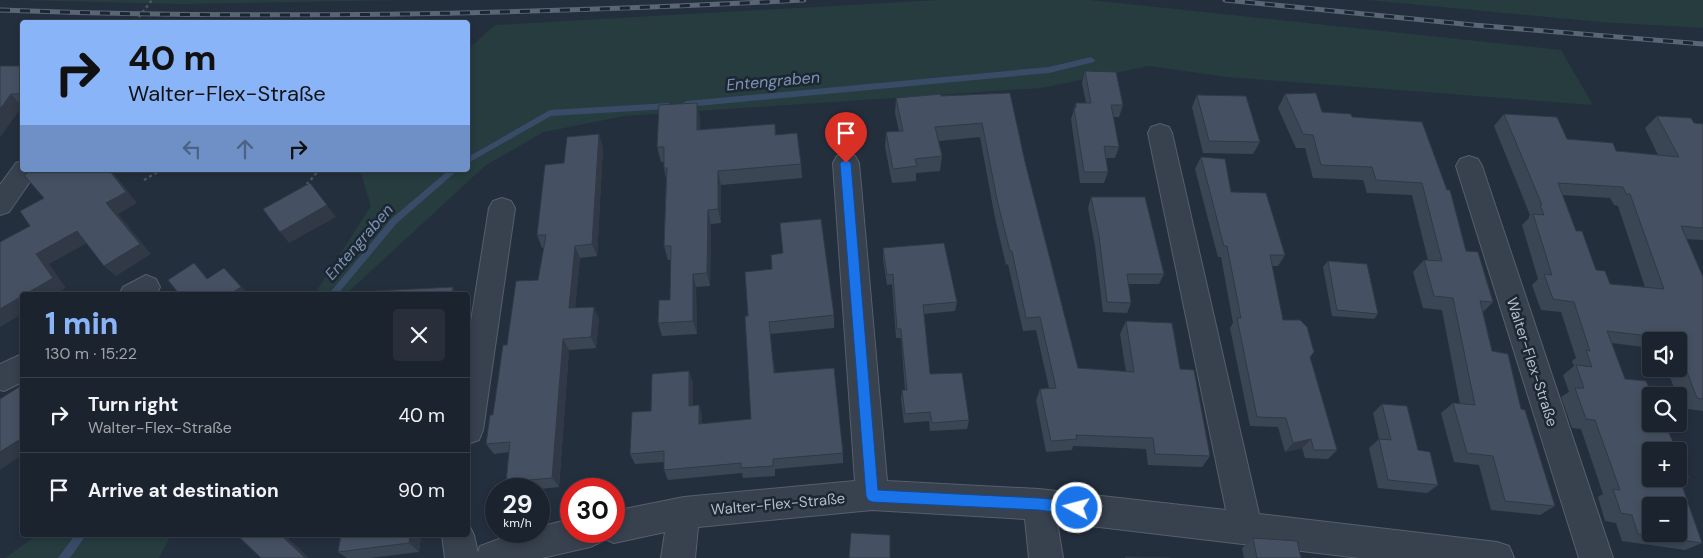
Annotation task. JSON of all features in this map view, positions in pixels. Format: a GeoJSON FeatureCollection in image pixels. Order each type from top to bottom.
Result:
{"type":"FeatureCollection","features":[{"type":"Feature","properties":{"kind":"street"},"geometry":{"type":"LineString","coordinates":[[1160,132],[1246,528]]}},
{"type":"Feature","properties":{"kind":"street"},"geometry":{"type":"LineString","coordinates":[[846,163],[872,496]]}},
{"type":"Feature","properties":{"kind":"street","name":"Walter-Flex-Straße"},"geometry":{"type":"LineString","coordinates":[[1469,166],[1596,558]]}},
{"type":"Feature","properties":{"kind":"street"},"geometry":{"type":"LineString","coordinates":[[0,205],[24,172]]}},
{"type":"Feature","properties":{"kind":"street"},"geometry":{"type":"LineString","coordinates":[[470,417],[502,208]]}},
{"type":"Feature","properties":{"kind":"street"},"geometry":{"type":"LineString","coordinates":[[0,377],[4,378],[20,368]]}},
{"type":"Feature","properties":{"kind":"street","name":"Walter-Flex-Straße"},"geometry":{"type":"LineString","coordinates":[[625,525],[684,513],[872,496],[1039,504],[1246,528],[1443,555],[1497,558]]}},
{"type":"Feature","properties":{"kind":"street"},"geometry":{"type":"LineString","coordinates":[[1039,504],[1046,558]]}},
{"type":"Feature","properties":{"kind":"street"},"geometry":{"type":"LineString","coordinates":[[678,558],[684,513]]}},
{"type":"Feature","properties":{"kind":"street"},"geometry":{"type":"LineString","coordinates":[[458,537],[462,558]]}},
{"type":"Feature","properties":{"kind":"street"},"geometry":{"type":"LineString","coordinates":[[492,558],[560,537]]}},
{"type":"Feature","properties":{"kind":"path"},"geometry":{"type":"LineString","coordinates":[[137,20],[152,0]]}},
{"type":"Feature","properties":{"kind":"path"},"geometry":{"type":"LineString","coordinates":[[144,180],[158,172]]}},
{"type":"Feature","properties":{"kind":"path"},"geometry":{"type":"LineString","coordinates":[[297,196],[316,172]]}},
{"type":"Feature","properties":{"kind":"green space"},"geometry":{"type":"Polygon","coordinates":[[[17,0],[407,0],[179,4],[17,0]]]}},
{"type":"Feature","properties":{"kind":"green space"},"geometry":{"type":"Polygon","coordinates":[[[939,0],[1090,0],[1561,50],[1593,105],[1227,77],[1149,66],[1041,88],[624,116],[544,132],[486,165],[348,292],[316,292],[371,206],[361,172],[470,172],[470,47],[495,25],[939,0]]]}},
{"type":"Feature","properties":{"kind":"green space"},"geometry":{"type":"Polygon","coordinates":[[[1368,0],[1703,0],[1703,28],[1600,22],[1368,0]]]}},
{"type":"Feature","properties":{"kind":"green space"},"geometry":{"type":"Polygon","coordinates":[[[34,537],[170,537],[159,558],[5,558],[34,537]]]}},
{"type":"Feature","properties":{"kind":"building"},"geometry":{"type":"Polygon","coordinates":[[[0,66],[20,66],[20,94],[11,94],[0,109],[0,66]]]}},
{"type":"Feature","properties":{"kind":"building"},"geometry":{"type":"Polygon","coordinates":[[[1085,71],[1116,72],[1123,105],[1111,105],[1119,147],[1104,146],[1108,172],[1084,172],[1074,108],[1076,108],[1076,103],[1091,103],[1085,71]]]}},
{"type":"Feature","properties":{"kind":"building"},"geometry":{"type":"Polygon","coordinates":[[[1010,93],[1025,162],[1078,368],[1134,372],[1126,321],[1172,323],[1180,369],[1194,370],[1210,456],[1155,454],[1153,438],[1076,435],[1077,439],[1051,441],[1040,389],[1056,388],[1040,317],[1026,318],[1012,251],[1010,251],[998,204],[982,123],[935,127],[942,156],[915,159],[917,166],[893,169],[886,132],[903,131],[896,98],[941,94],[941,96],[1010,93]]]}},
{"type":"Feature","properties":{"kind":"building"},"geometry":{"type":"Polygon","coordinates":[[[1316,93],[1322,112],[1351,114],[1352,117],[1422,122],[1447,190],[1450,190],[1466,251],[1478,252],[1493,302],[1480,301],[1492,351],[1508,354],[1521,409],[1525,410],[1555,506],[1505,501],[1493,456],[1467,453],[1453,403],[1475,405],[1453,298],[1434,296],[1424,260],[1442,261],[1422,183],[1376,180],[1372,167],[1321,165],[1313,135],[1303,134],[1285,94],[1316,93]]]}},
{"type":"Feature","properties":{"kind":"building"},"geometry":{"type":"Polygon","coordinates":[[[1197,95],[1246,96],[1260,142],[1209,141],[1197,95]]]}},
{"type":"Feature","properties":{"kind":"building"},"geometry":{"type":"Polygon","coordinates":[[[697,103],[697,130],[775,124],[775,135],[797,133],[801,164],[718,171],[718,209],[708,210],[707,273],[693,274],[693,321],[658,323],[659,300],[670,300],[671,246],[664,246],[667,168],[664,168],[664,147],[657,147],[659,105],[697,103]]]}},
{"type":"Feature","properties":{"kind":"building"},"geometry":{"type":"Polygon","coordinates":[[[1504,114],[1557,117],[1567,139],[1613,143],[1616,151],[1679,157],[1657,116],[1691,118],[1694,123],[1703,124],[1703,228],[1681,226],[1703,277],[1703,399],[1697,398],[1687,372],[1687,332],[1642,332],[1642,335],[1607,331],[1625,379],[1646,381],[1649,387],[1642,387],[1642,432],[1669,432],[1673,442],[1642,442],[1642,487],[1682,487],[1686,497],[1642,497],[1642,535],[1638,534],[1632,515],[1621,513],[1613,489],[1620,490],[1595,420],[1586,419],[1575,388],[1584,388],[1576,365],[1592,367],[1586,350],[1590,351],[1574,302],[1553,299],[1544,274],[1552,275],[1533,214],[1544,215],[1540,205],[1542,205],[1504,114]],[[1558,183],[1576,231],[1582,231],[1596,270],[1605,271],[1610,284],[1664,289],[1630,194],[1626,194],[1623,187],[1558,183]]]}},
{"type":"Feature","properties":{"kind":"building"},"geometry":{"type":"Polygon","coordinates":[[[599,134],[592,244],[575,246],[569,308],[594,307],[591,337],[563,339],[552,478],[506,478],[510,442],[486,444],[490,415],[493,415],[503,345],[507,345],[516,281],[538,280],[546,235],[537,235],[545,165],[564,163],[567,137],[599,134]]]}},
{"type":"Feature","properties":{"kind":"building"},"geometry":{"type":"Polygon","coordinates":[[[1201,157],[1225,159],[1231,192],[1266,193],[1285,255],[1270,255],[1283,320],[1300,320],[1307,327],[1314,352],[1310,357],[1337,450],[1314,450],[1311,439],[1293,443],[1286,418],[1257,417],[1237,318],[1241,318],[1227,246],[1224,246],[1201,157]]]}},
{"type":"Feature","properties":{"kind":"building"},"geometry":{"type":"Polygon","coordinates":[[[29,172],[111,172],[126,192],[106,203],[140,244],[104,266],[77,231],[36,254],[53,278],[29,292],[20,292],[20,297],[0,309],[0,242],[30,226],[20,211],[44,198],[24,175],[29,172]]]}},
{"type":"Feature","properties":{"kind":"building"},"geometry":{"type":"Polygon","coordinates":[[[310,183],[327,205],[280,232],[263,209],[310,183]]]}},
{"type":"Feature","properties":{"kind":"building"},"geometry":{"type":"Polygon","coordinates":[[[1091,197],[1145,197],[1164,274],[1127,274],[1131,303],[1107,302],[1099,236],[1091,197]]]}},
{"type":"Feature","properties":{"kind":"building"},"geometry":{"type":"Polygon","coordinates":[[[821,219],[834,315],[769,322],[774,373],[834,368],[843,453],[773,459],[773,466],[741,468],[741,463],[664,470],[664,451],[630,454],[632,412],[651,411],[652,374],[689,371],[689,406],[699,405],[699,424],[751,419],[745,316],[748,316],[745,272],[772,269],[771,255],[783,253],[780,223],[821,219]]]}},
{"type":"Feature","properties":{"kind":"building"},"geometry":{"type":"Polygon","coordinates":[[[944,243],[957,302],[923,305],[930,374],[962,373],[969,420],[932,423],[930,412],[905,414],[902,390],[907,390],[901,329],[897,329],[893,274],[887,275],[883,248],[944,243]]]}},
{"type":"Feature","properties":{"kind":"building"},"geometry":{"type":"Polygon","coordinates":[[[1328,261],[1367,264],[1378,314],[1337,310],[1328,261]]]}},
{"type":"Feature","properties":{"kind":"building"},"geometry":{"type":"Polygon","coordinates":[[[194,263],[207,279],[224,268],[241,287],[233,292],[178,292],[168,280],[194,263]]]}},
{"type":"Feature","properties":{"kind":"building"},"geometry":{"type":"Polygon","coordinates":[[[453,287],[452,292],[375,291],[453,287]]]}},
{"type":"Feature","properties":{"kind":"building"},"geometry":{"type":"Polygon","coordinates":[[[20,386],[20,439],[0,452],[0,399],[20,386]]]}},
{"type":"Feature","properties":{"kind":"building"},"geometry":{"type":"Polygon","coordinates":[[[1382,404],[1407,406],[1418,450],[1430,452],[1438,485],[1388,480],[1379,439],[1391,440],[1382,404]]]}},
{"type":"Feature","properties":{"kind":"building"},"geometry":{"type":"Polygon","coordinates":[[[1687,500],[1702,543],[1687,541],[1687,500]]]}},
{"type":"Feature","properties":{"kind":"building"},"geometry":{"type":"Polygon","coordinates":[[[851,533],[890,535],[890,558],[849,558],[851,533]]]}},
{"type":"Feature","properties":{"kind":"building"},"geometry":{"type":"Polygon","coordinates":[[[239,537],[283,537],[305,558],[261,558],[239,537]]]}},
{"type":"Feature","properties":{"kind":"building"},"geometry":{"type":"Polygon","coordinates":[[[341,537],[410,537],[409,543],[338,552],[341,537]]]}},
{"type":"Feature","properties":{"kind":"building"},"geometry":{"type":"Polygon","coordinates":[[[1253,538],[1297,541],[1301,558],[1257,558],[1253,538]]]}},
{"type":"Feature","properties":{"kind":"building"},"geometry":{"type":"Polygon","coordinates":[[[1125,557],[1171,558],[1126,558],[1125,557]]]}},
{"type":"Feature","properties":{"kind":"waterway","name":"Entengraben"},"geometry":{"type":"LineString","coordinates":[[686,104],[1049,70],[1091,60]]}},
{"type":"Feature","properties":{"kind":"waterway","name":"Entengraben"},"geometry":{"type":"LineString","coordinates":[[470,159],[550,113],[668,106]]}},
{"type":"Feature","properties":{"kind":"waterway","name":"Entengraben"},"geometry":{"type":"LineString","coordinates":[[335,292],[394,221],[452,172]]}},
{"type":"Feature","properties":{"kind":"waterway","name":"Entengraben"},"geometry":{"type":"LineString","coordinates":[[63,558],[79,537]]}},
{"type":"Feature","properties":{"kind":"railway"},"geometry":{"type":"LineString","coordinates":[[0,10],[201,15],[402,14],[603,9],[804,0]]}},
{"type":"Feature","properties":{"kind":"railway"},"geometry":{"type":"LineString","coordinates":[[1225,0],[1473,25],[1703,44]]}},
{"type":"Feature","properties":{"kind":"route"},"geometry":{"type":"LineString","coordinates":[[846,163],[872,496],[1039,504],[1077,508]]}}]}
